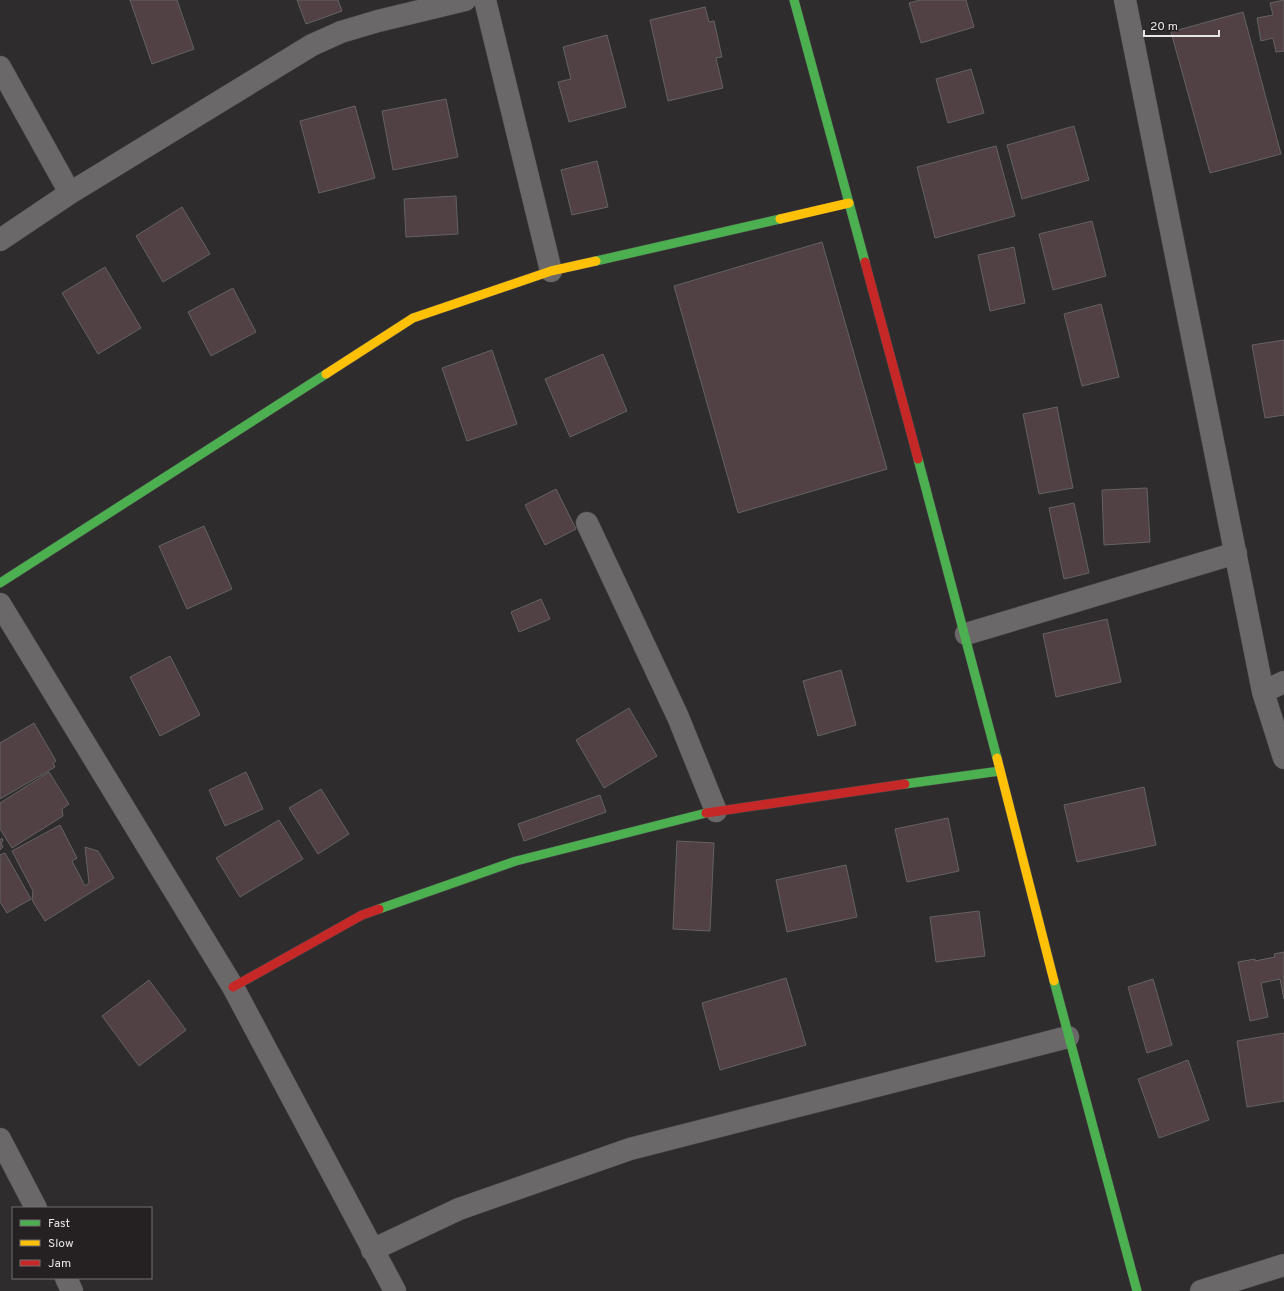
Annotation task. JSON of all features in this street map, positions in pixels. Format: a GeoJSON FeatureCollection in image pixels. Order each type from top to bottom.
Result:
{"type":"FeatureCollection","features":[{"type":"Feature","properties":{"kind":"street"},"geometry":{"type":"LineString","coordinates":[[0,240],[70,193],[312,45],[341,32],[378,20],[466,0]]}},
{"type":"Feature","properties":{"kind":"street"},"geometry":{"type":"LineString","coordinates":[[485,0],[551,271]]}},
{"type":"Feature","properties":{"kind":"street"},"geometry":{"type":"LineString","coordinates":[[794,0],[966,634],[1068,1037],[1137,1291]]}},
{"type":"Feature","properties":{"kind":"street"},"geometry":{"type":"LineString","coordinates":[[1125,0],[1263,692],[1284,758]]}},
{"type":"Feature","properties":{"kind":"street"},"geometry":{"type":"LineString","coordinates":[[0,67],[70,193]]}},
{"type":"Feature","properties":{"kind":"street"},"geometry":{"type":"LineString","coordinates":[[0,582],[413,318],[551,271],[849,203]]}},
{"type":"Feature","properties":{"kind":"street"},"geometry":{"type":"LineString","coordinates":[[587,523],[678,717],[716,811]]}},
{"type":"Feature","properties":{"kind":"street"},"geometry":{"type":"LineString","coordinates":[[966,634],[1236,553]]}},
{"type":"Feature","properties":{"kind":"street"},"geometry":{"type":"LineString","coordinates":[[0,604],[233,987],[395,1291]]}},
{"type":"Feature","properties":{"kind":"street"},"geometry":{"type":"LineString","coordinates":[[1263,692],[1284,682]]}},
{"type":"Feature","properties":{"kind":"street"},"geometry":{"type":"LineString","coordinates":[[233,987],[362,915],[516,861],[716,811],[1000,771]]}},
{"type":"Feature","properties":{"kind":"street"},"geometry":{"type":"LineString","coordinates":[[372,1250],[460,1209],[630,1149],[1068,1037]]}},
{"type":"Feature","properties":{"kind":"street"},"geometry":{"type":"LineString","coordinates":[[0,1139],[35,1207]]}},
{"type":"Feature","properties":{"kind":"street"},"geometry":{"type":"LineString","coordinates":[[1201,1291],[1284,1265]]}},
{"type":"Feature","properties":{"kind":"street"},"geometry":{"type":"LineString","coordinates":[[66,1279],[72,1291]]}},
{"type":"Feature","properties":{"kind":"building"},"geometry":{"type":"Polygon","coordinates":[[[130,0],[177,0],[194,49],[152,64],[130,0]]]}},
{"type":"Feature","properties":{"kind":"building"},"geometry":{"type":"Polygon","coordinates":[[[297,0],[338,0],[342,11],[306,24],[297,0]]]}},
{"type":"Feature","properties":{"kind":"building"},"geometry":{"type":"Polygon","coordinates":[[[920,0],[966,0],[974,27],[921,43],[909,3],[920,0]]]}},
{"type":"Feature","properties":{"kind":"building"},"geometry":{"type":"Polygon","coordinates":[[[1284,0],[1284,51],[1276,52],[1273,38],[1261,41],[1257,18],[1273,15],[1270,3],[1284,0]]]}},
{"type":"Feature","properties":{"kind":"building"},"geometry":{"type":"Polygon","coordinates":[[[705,7],[709,22],[714,21],[722,57],[716,58],[723,88],[668,101],[650,20],[705,7]]]}},
{"type":"Feature","properties":{"kind":"building"},"geometry":{"type":"Polygon","coordinates":[[[1243,12],[1281,154],[1210,173],[1171,32],[1243,12]]]}},
{"type":"Feature","properties":{"kind":"building"},"geometry":{"type":"Polygon","coordinates":[[[607,35],[626,107],[569,122],[558,82],[571,79],[563,47],[607,35]]]}},
{"type":"Feature","properties":{"kind":"building"},"geometry":{"type":"Polygon","coordinates":[[[971,69],[984,113],[948,123],[936,79],[971,69]]]}},
{"type":"Feature","properties":{"kind":"building"},"geometry":{"type":"Polygon","coordinates":[[[446,99],[458,157],[393,170],[382,111],[446,99]]]}},
{"type":"Feature","properties":{"kind":"building"},"geometry":{"type":"Polygon","coordinates":[[[355,106],[375,178],[319,193],[300,121],[355,106]]]}},
{"type":"Feature","properties":{"kind":"building"},"geometry":{"type":"Polygon","coordinates":[[[1074,126],[1089,180],[1022,199],[1007,145],[1074,126]]]}},
{"type":"Feature","properties":{"kind":"building"},"geometry":{"type":"Polygon","coordinates":[[[996,146],[1015,216],[935,238],[917,167],[996,146]]]}},
{"type":"Feature","properties":{"kind":"building"},"geometry":{"type":"Polygon","coordinates":[[[597,161],[608,207],[572,215],[561,170],[597,161]]]}},
{"type":"Feature","properties":{"kind":"building"},"geometry":{"type":"Polygon","coordinates":[[[456,196],[458,234],[406,237],[404,199],[456,196]]]}},
{"type":"Feature","properties":{"kind":"building"},"geometry":{"type":"Polygon","coordinates":[[[182,207],[210,254],[163,282],[136,236],[182,207]]]}},
{"type":"Feature","properties":{"kind":"building"},"geometry":{"type":"Polygon","coordinates":[[[1092,221],[1106,276],[1053,290],[1039,234],[1092,221]]]}},
{"type":"Feature","properties":{"kind":"building"},"geometry":{"type":"Polygon","coordinates":[[[822,242],[887,469],[738,513],[674,286],[822,242]]]}},
{"type":"Feature","properties":{"kind":"building"},"geometry":{"type":"Polygon","coordinates":[[[1014,247],[1025,303],[990,311],[978,255],[1014,247]]]}},
{"type":"Feature","properties":{"kind":"building"},"geometry":{"type":"Polygon","coordinates":[[[105,267],[141,328],[98,354],[62,293],[105,267]]]}},
{"type":"Feature","properties":{"kind":"building"},"geometry":{"type":"Polygon","coordinates":[[[233,288],[256,332],[211,356],[188,312],[233,288]]]}},
{"type":"Feature","properties":{"kind":"building"},"geometry":{"type":"Polygon","coordinates":[[[1101,304],[1119,377],[1082,386],[1064,314],[1101,304]]]}},
{"type":"Feature","properties":{"kind":"building"},"geometry":{"type":"Polygon","coordinates":[[[1284,340],[1284,415],[1265,418],[1252,345],[1284,340]]]}},
{"type":"Feature","properties":{"kind":"building"},"geometry":{"type":"Polygon","coordinates":[[[492,350],[517,424],[467,441],[442,368],[492,350]]]}},
{"type":"Feature","properties":{"kind":"building"},"geometry":{"type":"Polygon","coordinates":[[[603,354],[627,411],[570,437],[545,379],[603,354]]]}},
{"type":"Feature","properties":{"kind":"building"},"geometry":{"type":"Polygon","coordinates":[[[1057,407],[1073,488],[1039,494],[1023,414],[1057,407]]]}},
{"type":"Feature","properties":{"kind":"building"},"geometry":{"type":"Polygon","coordinates":[[[1147,488],[1150,542],[1104,545],[1102,490],[1147,488]]]}},
{"type":"Feature","properties":{"kind":"building"},"geometry":{"type":"Polygon","coordinates":[[[556,489],[576,529],[545,545],[525,505],[556,489]]]}},
{"type":"Feature","properties":{"kind":"building"},"geometry":{"type":"Polygon","coordinates":[[[1074,503],[1089,573],[1064,579],[1049,508],[1074,503]]]}},
{"type":"Feature","properties":{"kind":"building"},"geometry":{"type":"Polygon","coordinates":[[[204,526],[232,589],[187,609],[159,546],[204,526]]]}},
{"type":"Feature","properties":{"kind":"building"},"geometry":{"type":"Polygon","coordinates":[[[541,599],[550,619],[519,632],[511,612],[541,599]]]}},
{"type":"Feature","properties":{"kind":"building"},"geometry":{"type":"Polygon","coordinates":[[[1107,619],[1121,682],[1056,697],[1043,634],[1107,619]]]}},
{"type":"Feature","properties":{"kind":"building"},"geometry":{"type":"Polygon","coordinates":[[[170,656],[200,715],[160,736],[130,677],[170,656]]]}},
{"type":"Feature","properties":{"kind":"building"},"geometry":{"type":"Polygon","coordinates":[[[841,670],[856,725],[818,736],[803,681],[841,670]]]}},
{"type":"Feature","properties":{"kind":"building"},"geometry":{"type":"Polygon","coordinates":[[[629,708],[657,756],[604,788],[576,740],[629,708]]]}},
{"type":"Feature","properties":{"kind":"building"},"geometry":{"type":"Polygon","coordinates":[[[34,723],[56,761],[53,763],[55,767],[0,799],[0,743],[34,723]]]}},
{"type":"Feature","properties":{"kind":"building"},"geometry":{"type":"Polygon","coordinates":[[[49,772],[69,804],[62,809],[63,816],[12,848],[0,829],[0,803],[49,772]]]}},
{"type":"Feature","properties":{"kind":"building"},"geometry":{"type":"Polygon","coordinates":[[[246,772],[263,809],[225,826],[209,790],[246,772]]]}},
{"type":"Feature","properties":{"kind":"building"},"geometry":{"type":"Polygon","coordinates":[[[1144,787],[1156,845],[1077,862],[1064,805],[1144,787]]]}},
{"type":"Feature","properties":{"kind":"building"},"geometry":{"type":"Polygon","coordinates":[[[321,789],[349,834],[318,854],[289,808],[321,789]]]}},
{"type":"Feature","properties":{"kind":"building"},"geometry":{"type":"Polygon","coordinates":[[[600,795],[606,812],[524,841],[518,824],[600,795]]]}},
{"type":"Feature","properties":{"kind":"building"},"geometry":{"type":"Polygon","coordinates":[[[948,818],[959,871],[907,882],[895,829],[948,818]]]}},
{"type":"Feature","properties":{"kind":"building"},"geometry":{"type":"Polygon","coordinates":[[[279,820],[303,859],[240,897],[216,858],[279,820]]]}},
{"type":"Feature","properties":{"kind":"building"},"geometry":{"type":"Polygon","coordinates":[[[60,825],[77,858],[72,861],[85,886],[89,883],[85,847],[98,851],[114,878],[45,921],[32,900],[33,891],[12,851],[60,825]]]}},
{"type":"Feature","properties":{"kind":"building"},"geometry":{"type":"Polygon","coordinates":[[[2,838],[3,841],[1,843],[3,847],[0,850],[0,840],[2,838]]]}},
{"type":"Feature","properties":{"kind":"building"},"geometry":{"type":"Polygon","coordinates":[[[677,841],[714,843],[710,931],[673,929],[677,841]]]}},
{"type":"Feature","properties":{"kind":"building"},"geometry":{"type":"Polygon","coordinates":[[[5,853],[31,899],[7,913],[0,902],[0,855],[5,853]]]}},
{"type":"Feature","properties":{"kind":"building"},"geometry":{"type":"Polygon","coordinates":[[[846,865],[857,917],[787,932],[776,880],[846,865]]]}},
{"type":"Feature","properties":{"kind":"building"},"geometry":{"type":"Polygon","coordinates":[[[979,911],[985,956],[936,962],[930,917],[979,911]]]}},
{"type":"Feature","properties":{"kind":"building"},"geometry":{"type":"Polygon","coordinates":[[[1284,952],[1284,999],[1280,979],[1261,983],[1268,1017],[1250,1021],[1238,962],[1255,959],[1255,961],[1275,957],[1274,954],[1284,952]]]}},
{"type":"Feature","properties":{"kind":"building"},"geometry":{"type":"Polygon","coordinates":[[[786,978],[806,1045],[720,1070],[702,1003],[786,978]]]}},
{"type":"Feature","properties":{"kind":"building"},"geometry":{"type":"Polygon","coordinates":[[[1153,979],[1172,1045],[1147,1053],[1128,987],[1153,979]]]}},
{"type":"Feature","properties":{"kind":"building"},"geometry":{"type":"Polygon","coordinates":[[[149,980],[186,1030],[139,1066],[102,1016],[149,980]]]}},
{"type":"Feature","properties":{"kind":"building"},"geometry":{"type":"Polygon","coordinates":[[[1284,1033],[1284,1101],[1247,1107],[1237,1041],[1284,1033]]]}},
{"type":"Feature","properties":{"kind":"building"},"geometry":{"type":"Polygon","coordinates":[[[1188,1060],[1209,1120],[1159,1138],[1138,1079],[1188,1060]]]}},
{"type":"Feature","properties":{"kind":"traffic: fast"},"geometry":{"type":"LineString","coordinates":[[794,0],[865,262]]}},
{"type":"Feature","properties":{"kind":"traffic: fast"},"geometry":{"type":"LineString","coordinates":[[596,261],[780,219]]}},
{"type":"Feature","properties":{"kind":"traffic: fast"},"geometry":{"type":"LineString","coordinates":[[0,583],[326,374]]}},
{"type":"Feature","properties":{"kind":"traffic: fast"},"geometry":{"type":"LineString","coordinates":[[918,459],[997,758]]}},
{"type":"Feature","properties":{"kind":"traffic: fast"},"geometry":{"type":"LineString","coordinates":[[905,784],[1000,771]]}},
{"type":"Feature","properties":{"kind":"traffic: fast"},"geometry":{"type":"LineString","coordinates":[[379,909],[516,861],[706,813]]}},
{"type":"Feature","properties":{"kind":"traffic: fast"},"geometry":{"type":"LineString","coordinates":[[1054,981],[1137,1291]]}},
{"type":"Feature","properties":{"kind":"traffic: slow"},"geometry":{"type":"LineString","coordinates":[[780,219],[849,203]]}},
{"type":"Feature","properties":{"kind":"traffic: slow"},"geometry":{"type":"LineString","coordinates":[[326,374],[413,318],[551,271],[596,261]]}},
{"type":"Feature","properties":{"kind":"traffic: slow"},"geometry":{"type":"LineString","coordinates":[[997,758],[1054,981]]}},
{"type":"Feature","properties":{"kind":"traffic: jam"},"geometry":{"type":"LineString","coordinates":[[865,262],[918,459]]}},
{"type":"Feature","properties":{"kind":"traffic: jam"},"geometry":{"type":"LineString","coordinates":[[706,813],[905,784]]}},
{"type":"Feature","properties":{"kind":"traffic: jam"},"geometry":{"type":"LineString","coordinates":[[233,987],[362,915],[379,909]]}}]}
